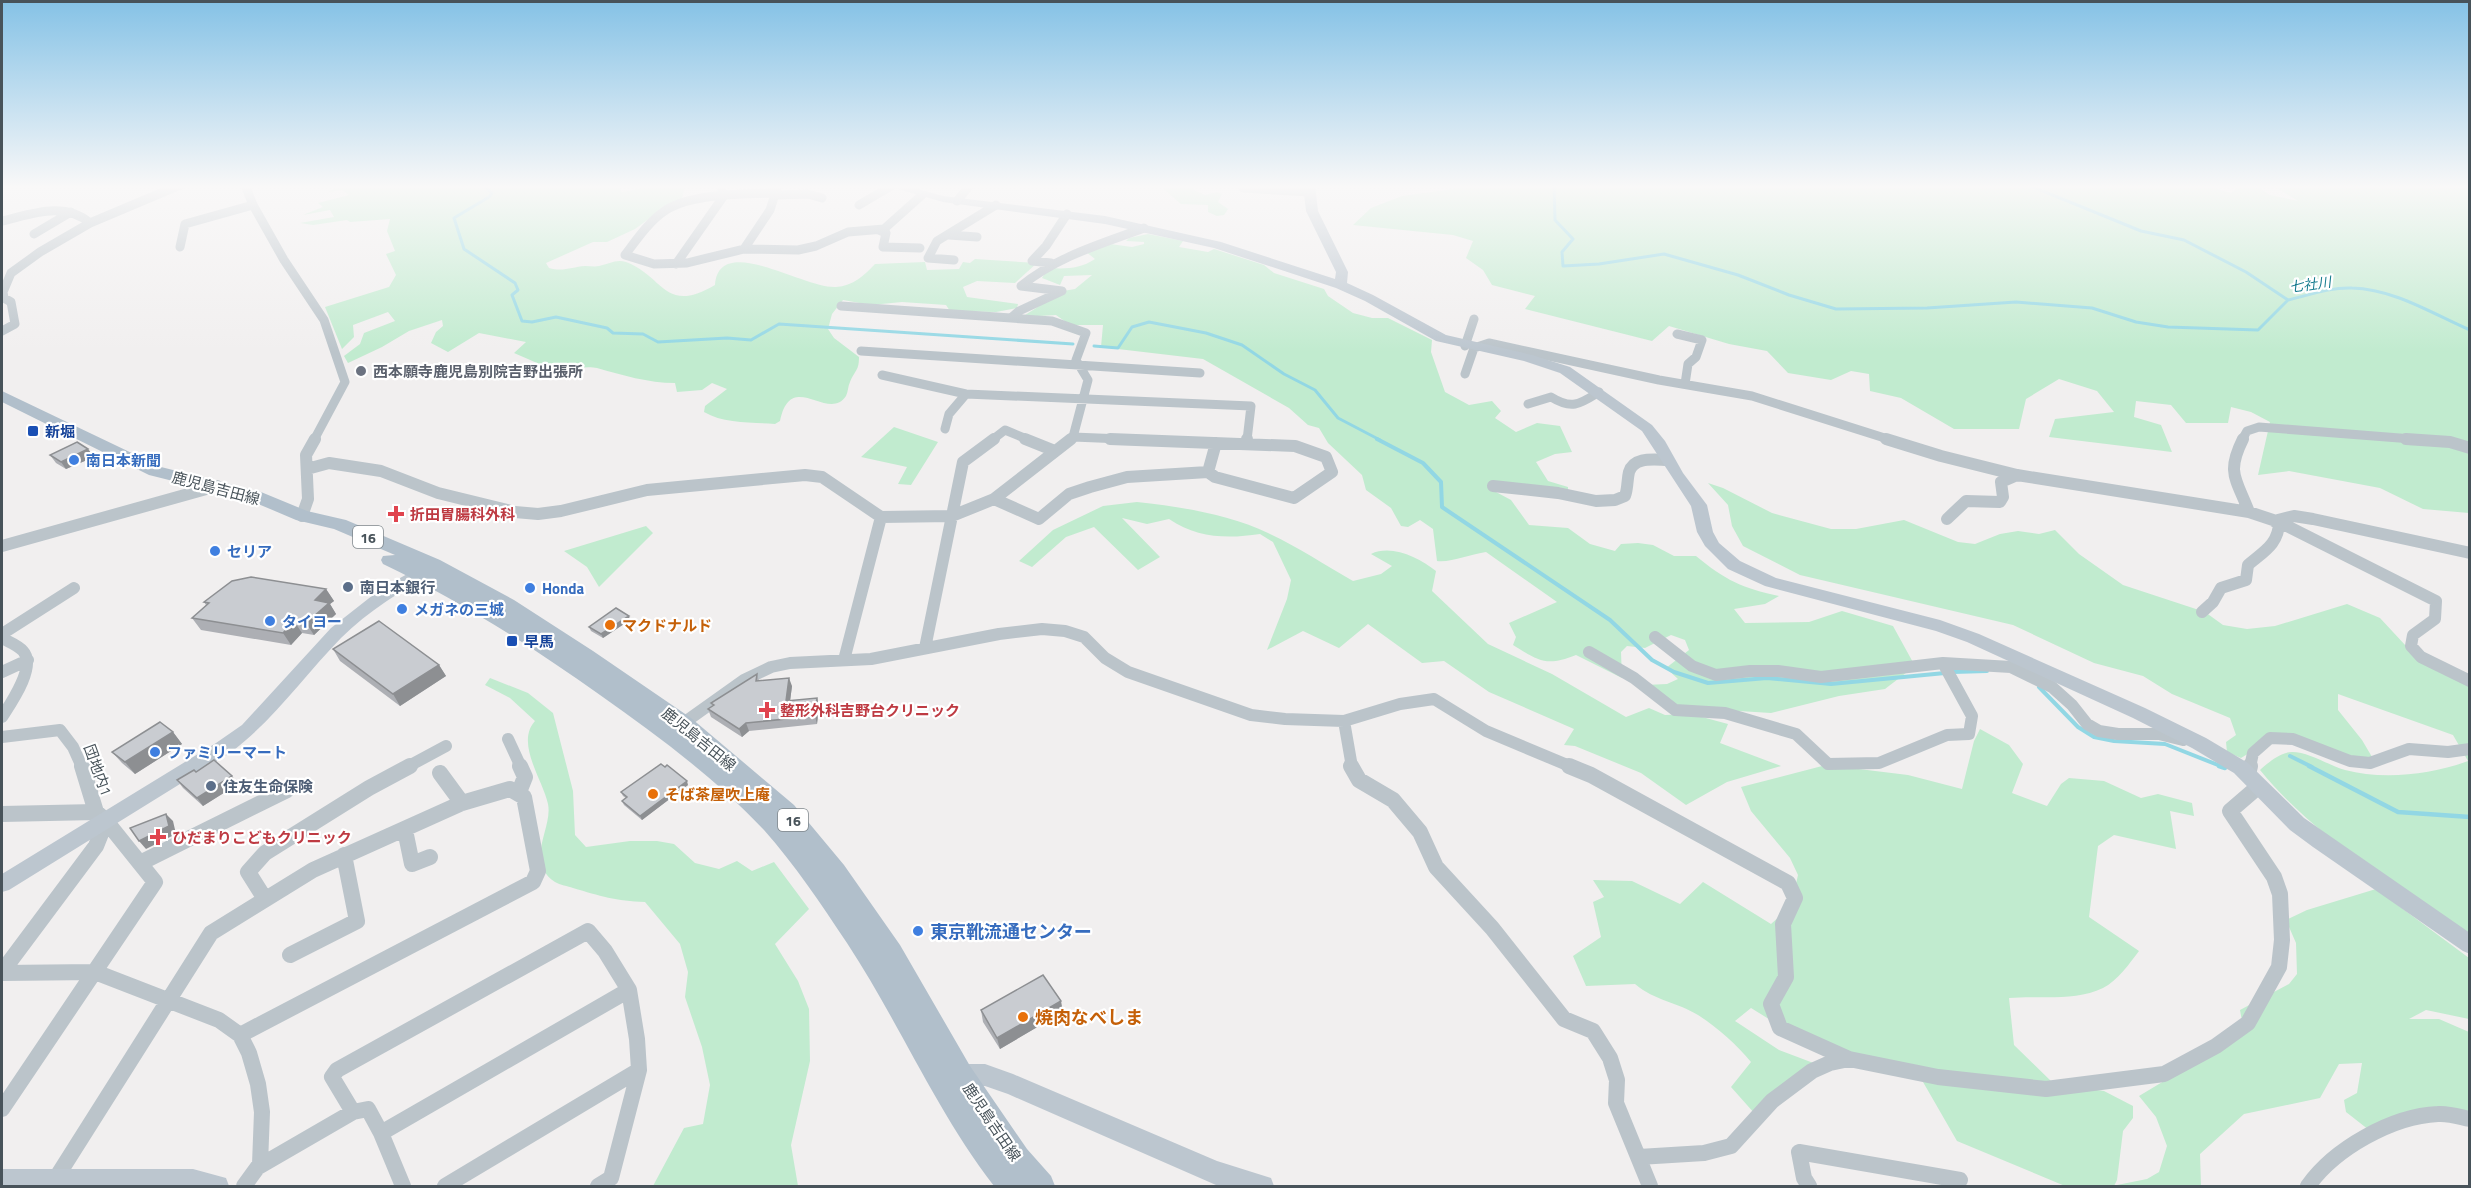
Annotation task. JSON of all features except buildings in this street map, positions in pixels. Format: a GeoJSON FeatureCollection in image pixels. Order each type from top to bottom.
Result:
{"type":"FeatureCollection","features":[{"type":"Feature","properties":{"kind":"main road","name":"鹿児島吉田線"},"geometry":{"type":"LineString","coordinates":[[2,396],[155,471],[175,478],[255,496],[302,516],[330,532],[426,569],[507,605],[586,656],[786,811],[836,872],[891,953],[961,1075],[1017,1160],[1041,1186]]}},
{"type":"Feature","properties":{"kind":"main road","name":"鹿児島吉田線"},"geometry":{"type":"LineString","coordinates":[[677,728],[770,821],[816,878],[875,966],[933,1072],[968,1128],[1012,1186]]}},
{"type":"Feature","properties":{"kind":"street"},"geometry":{"type":"LineString","coordinates":[[2,331],[15,324],[11,302],[4,298],[3,292],[11,273],[61,240]]}},
{"type":"Feature","properties":{"kind":"street"},"geometry":{"type":"LineString","coordinates":[[180,247],[181,240]]}},
{"type":"Feature","properties":{"kind":"street"},"geometry":{"type":"LineString","coordinates":[[273,240],[324,320],[345,382],[306,455],[308,499],[302,516]]}},
{"type":"Feature","properties":{"kind":"street"},"geometry":{"type":"LineString","coordinates":[[636,240],[625,255],[654,264],[687,263],[744,249],[798,250],[829,240]]}},
{"type":"Feature","properties":{"kind":"street"},"geometry":{"type":"LineString","coordinates":[[676,264],[693,240]]}},
{"type":"Feature","properties":{"kind":"street"},"geometry":{"type":"LineString","coordinates":[[744,249],[749,240]]}},
{"type":"Feature","properties":{"kind":"street"},"geometry":{"type":"LineString","coordinates":[[885,240],[883,246],[920,248]]}},
{"type":"Feature","properties":{"kind":"street"},"geometry":{"type":"LineString","coordinates":[[938,240],[928,258],[954,260]]}},
{"type":"Feature","properties":{"kind":"street"},"geometry":{"type":"LineString","coordinates":[[1050,240],[1032,261],[1051,263]]}},
{"type":"Feature","properties":{"kind":"street"},"geometry":{"type":"LineString","coordinates":[[1011,318],[1062,291],[1021,286],[1038,271],[1051,263],[1108,240]]}},
{"type":"Feature","properties":{"kind":"street"},"geometry":{"type":"LineString","coordinates":[[1197,240],[1340,285],[1369,298],[1431,333],[1469,346],[1565,370],[1647,428],[1658,441],[1668,460],[1699,505],[1705,532],[1721,556],[1750,574],[1940,626],[1973,638],[2139,713],[2199,743],[2249,776],[2297,824],[2469,945]]}},
{"type":"Feature","properties":{"kind":"street"},"geometry":{"type":"LineString","coordinates":[[1326,240],[1342,272],[1340,285]]}},
{"type":"Feature","properties":{"kind":"street"},"geometry":{"type":"LineString","coordinates":[[307,470],[329,463],[381,471],[438,493],[515,512],[538,514],[561,511],[647,490],[805,475],[822,477],[881,517],[952,516],[994,499],[1073,437],[1088,380],[1078,367],[1076,360],[1086,333],[1052,321],[841,306]]}},
{"type":"Feature","properties":{"kind":"street"},"geometry":{"type":"LineString","coordinates":[[1465,374],[1474,319]]}},
{"type":"Feature","properties":{"kind":"street"},"geometry":{"type":"LineString","coordinates":[[1677,334],[1702,340],[1696,357],[1688,364],[1685,384]]}},
{"type":"Feature","properties":{"kind":"street"},"geometry":{"type":"LineString","coordinates":[[1469,346],[1480,342],[1489,343],[1752,396],[1941,456],[2017,475],[2249,512],[2276,521],[2436,601],[2435,620],[2413,635],[2411,646],[2421,657],[2469,681]]}},
{"type":"Feature","properties":{"kind":"street"},"geometry":{"type":"LineString","coordinates":[[861,351],[1078,367],[1200,373]]}},
{"type":"Feature","properties":{"kind":"street"},"geometry":{"type":"LineString","coordinates":[[882,375],[966,394],[1251,406],[1247,443]]}},
{"type":"Feature","properties":{"kind":"street"},"geometry":{"type":"LineString","coordinates":[[1528,404],[1551,397],[1564,405],[1581,402],[1599,392]]}},
{"type":"Feature","properties":{"kind":"street"},"geometry":{"type":"LineString","coordinates":[[945,429],[949,414],[966,394]]}},
{"type":"Feature","properties":{"kind":"street"},"geometry":{"type":"LineString","coordinates":[[2249,512],[2232,468],[2235,455],[2247,431],[2259,427],[2450,442],[2469,448]]}},
{"type":"Feature","properties":{"kind":"street"},"geometry":{"type":"LineString","coordinates":[[926,648],[963,462],[1001,432],[1009,431],[1055,451]]}},
{"type":"Feature","properties":{"kind":"street"},"geometry":{"type":"LineString","coordinates":[[994,499],[1039,519],[1068,494],[1127,477],[1208,472],[1215,477],[1294,498],[1332,472],[1326,458],[1295,446],[1073,437]]}},
{"type":"Feature","properties":{"kind":"street"},"geometry":{"type":"LineString","coordinates":[[1208,472],[1216,443]]}},
{"type":"Feature","properties":{"kind":"street"},"geometry":{"type":"LineString","coordinates":[[1493,486],[1517,492],[1550,492],[1577,499],[1603,502],[1625,496],[1628,489],[1629,472],[1633,465],[1641,459],[1668,460]]}},
{"type":"Feature","properties":{"kind":"street"},"geometry":{"type":"LineString","coordinates":[[1947,519],[1963,501],[1987,504],[2000,502],[2003,497],[2001,482],[2017,475]]}},
{"type":"Feature","properties":{"kind":"street"},"geometry":{"type":"LineString","coordinates":[[2,546],[217,486]]}},
{"type":"Feature","properties":{"kind":"street"},"geometry":{"type":"LineString","coordinates":[[2276,521],[2294,516],[2313,519],[2469,554]]}},
{"type":"Feature","properties":{"kind":"street"},"geometry":{"type":"LineString","coordinates":[[844,660],[881,517]]}},
{"type":"Feature","properties":{"kind":"street"},"geometry":{"type":"LineString","coordinates":[[2202,612],[2213,602],[2221,588],[2246,580],[2248,565],[2276,542],[2280,531],[2276,521]]}},
{"type":"Feature","properties":{"kind":"street"},"geometry":{"type":"LineString","coordinates":[[2,884],[101,816],[223,748],[248,730],[337,632],[388,592],[426,569]]}},
{"type":"Feature","properties":{"kind":"street"},"geometry":{"type":"LineString","coordinates":[[2,717],[28,670],[28,660],[24,652],[2,636],[74,588]]}},
{"type":"Feature","properties":{"kind":"street"},"geometry":{"type":"LineString","coordinates":[[677,728],[744,680],[771,667],[790,663],[871,659],[999,634],[1042,629],[1065,631],[1084,638],[1105,658],[1128,672],[1251,716],[1344,721],[1400,704],[1434,699],[1486,731],[1591,774],[1603,783],[1788,884],[1795,898],[1783,924],[1786,973],[1784,983],[1773,997],[1771,1004],[1780,1028],[1849,1059],[1938,1077],[2046,1089],[2164,1074],[2216,1046],[2248,1023],[2279,967],[2282,940],[2280,894],[2274,877],[2229,811],[2249,776],[2253,753],[2270,738],[2293,739],[2350,760],[2370,763],[2409,749],[2448,752],[2469,749]]}},
{"type":"Feature","properties":{"kind":"street"},"geometry":{"type":"LineString","coordinates":[[1655,637],[1692,666],[1716,675],[1750,671],[1821,677],[1943,663],[2011,667],[2052,687],[2072,705],[2087,724],[2099,731],[2118,734],[2159,734],[2199,743]]}},
{"type":"Feature","properties":{"kind":"street"},"geometry":{"type":"LineString","coordinates":[[1589,652],[1634,678],[1675,710],[1725,713],[1796,734],[1828,764],[1880,763],[1947,735],[1969,734],[1972,716],[1943,663]]}},
{"type":"Feature","properties":{"kind":"street"},"geometry":{"type":"LineString","coordinates":[[2,672],[28,660]]}},
{"type":"Feature","properties":{"kind":"street"},"geometry":{"type":"LineString","coordinates":[[1344,721],[1352,769],[1359,780],[1393,800],[1420,832],[1436,867],[1492,928],[1564,1019],[1593,1031],[1610,1058],[1617,1080],[1616,1102],[1650,1186]]}},
{"type":"Feature","properties":{"kind":"street","name":"団地内1"},"geometry":{"type":"LineString","coordinates":[[2,736],[60,730],[69,739],[101,816]]}},
{"type":"Feature","properties":{"kind":"street"},"geometry":{"type":"LineString","coordinates":[[508,739],[525,777],[519,792]]}},
{"type":"Feature","properties":{"kind":"street"},"geometry":{"type":"LineString","coordinates":[[265,899],[248,872],[265,852],[369,788],[446,746]]}},
{"type":"Feature","properties":{"kind":"street"},"geometry":{"type":"LineString","coordinates":[[440,773],[462,803]]}},
{"type":"Feature","properties":{"kind":"street"},"geometry":{"type":"LineString","coordinates":[[53,1184],[211,933],[313,870],[462,803],[510,789],[524,796],[538,872],[532,882],[240,1035]]}},
{"type":"Feature","properties":{"kind":"street"},"geometry":{"type":"LineString","coordinates":[[140,863],[287,790]]}},
{"type":"Feature","properties":{"kind":"street"},"geometry":{"type":"LineString","coordinates":[[2,814],[101,816],[155,882],[2,1109]]}},
{"type":"Feature","properties":{"kind":"street"},"geometry":{"type":"LineString","coordinates":[[2,973],[96,846],[101,816]]}},
{"type":"Feature","properties":{"kind":"street"},"geometry":{"type":"LineString","coordinates":[[405,830],[412,864],[430,857]]}},
{"type":"Feature","properties":{"kind":"street"},"geometry":{"type":"LineString","coordinates":[[290,955],[357,921],[344,855]]}},
{"type":"Feature","properties":{"kind":"street"},"geometry":{"type":"LineString","coordinates":[[353,1113],[332,1077],[338,1070],[588,932],[605,951],[629,990],[637,1039],[639,1070],[611,1178],[598,1186]]}},
{"type":"Feature","properties":{"kind":"street"},"geometry":{"type":"LineString","coordinates":[[2,973],[95,972],[219,1020],[240,1035],[249,1053],[258,1084],[262,1112],[260,1164],[244,1186]]}},
{"type":"Feature","properties":{"kind":"street"},"geometry":{"type":"LineString","coordinates":[[381,1133],[629,990]]}},
{"type":"Feature","properties":{"kind":"street"},"geometry":{"type":"LineString","coordinates":[[1639,1157],[1704,1153],[1731,1146],[1772,1101],[1812,1071],[1830,1063],[1849,1059]]}},
{"type":"Feature","properties":{"kind":"street"},"geometry":{"type":"LineString","coordinates":[[445,1186],[639,1070]]}},
{"type":"Feature","properties":{"kind":"street"},"geometry":{"type":"LineString","coordinates":[[961,1075],[985,1075],[1013,1085],[1216,1173],[1262,1186]]}},
{"type":"Feature","properties":{"kind":"street"},"geometry":{"type":"LineString","coordinates":[[258,1167],[353,1113],[368,1109],[381,1133],[403,1186]]}},
{"type":"Feature","properties":{"kind":"street"},"geometry":{"type":"LineString","coordinates":[[2308,1186],[2315,1173],[2334,1157],[2373,1133],[2440,1114],[2469,1119]]}},
{"type":"Feature","properties":{"kind":"street"},"geometry":{"type":"LineString","coordinates":[[1809,1186],[1804,1178],[1800,1152],[1960,1180],[1955,1186]]}},
{"type":"Feature","properties":{"kind":"street"},"geometry":{"type":"LineString","coordinates":[[2,1181],[53,1184],[193,1181],[217,1186]]}},
{"type":"Feature","properties":{"kind":"green space"},"geometry":{"type":"Polygon","coordinates":[[[391,240],[610,240],[593,242],[546,263],[549,268],[559,270],[622,261],[639,268],[674,295],[685,296],[715,285],[720,270],[731,263],[747,263],[765,267],[804,280],[836,287],[853,282],[875,264],[925,262],[927,270],[959,269],[963,262],[970,263],[975,259],[1037,263],[1015,283],[977,281],[963,287],[967,297],[1018,304],[1017,308],[996,312],[950,311],[946,305],[902,302],[871,305],[843,300],[832,314],[828,329],[834,338],[859,357],[846,396],[838,403],[830,404],[801,397],[792,399],[785,406],[780,421],[775,424],[720,419],[704,412],[705,406],[727,389],[712,383],[702,390],[677,392],[675,383],[645,380],[592,367],[545,372],[544,366],[514,353],[526,342],[479,333],[448,352],[431,343],[436,332],[443,326],[442,320],[409,331],[348,363],[344,356],[360,344],[364,333],[395,321],[388,312],[353,325],[354,337],[342,349],[325,307],[389,287],[396,275],[386,254],[395,251],[391,240]]]}},
{"type":"Feature","properties":{"kind":"green space"},"geometry":{"type":"Polygon","coordinates":[[[1471,240],[2469,240],[2469,513],[2423,509],[2380,488],[2289,471],[2258,475],[2270,422],[2251,412],[2231,407],[2228,423],[2186,423],[2171,405],[2136,401],[2134,417],[2161,425],[2172,452],[2049,437],[2055,419],[2114,412],[2097,391],[2059,379],[2026,399],[2019,429],[1954,429],[1901,398],[1870,391],[1869,374],[1851,371],[1831,380],[1788,373],[1767,351],[1729,344],[1669,326],[1652,341],[1525,309],[1535,296],[1492,285],[1483,270],[1466,258],[1473,241],[1471,240]]]}},
{"type":"Feature","properties":{"kind":"green space"},"geometry":{"type":"Polygon","coordinates":[[[1126,241],[1183,241],[1179,247],[1208,252],[1214,249],[1264,265],[1274,273],[1324,289],[1328,296],[1353,313],[1372,318],[1388,318],[1432,340],[1431,352],[1445,392],[1469,405],[1492,401],[1501,411],[1495,418],[1516,432],[1537,423],[1560,426],[1572,452],[1555,454],[1536,462],[1548,481],[1568,487],[1568,494],[1496,492],[1511,500],[1529,525],[1568,528],[1590,544],[1615,551],[1621,544],[1638,543],[1653,545],[1674,556],[1696,556],[1735,582],[1754,590],[1779,596],[1765,604],[1734,609],[1745,623],[1809,622],[1842,611],[1893,626],[1915,666],[1885,689],[1839,696],[1771,713],[1675,707],[1645,685],[1667,684],[1678,679],[1666,668],[1689,650],[1685,640],[1671,635],[1645,648],[1627,646],[1621,652],[1622,678],[1576,655],[1550,661],[1530,655],[1513,645],[1516,637],[1509,623],[1557,602],[1486,552],[1448,561],[1437,561],[1433,529],[1420,520],[1408,527],[1401,526],[1391,508],[1366,490],[1362,475],[1328,443],[1319,428],[1308,425],[1289,408],[1203,359],[1101,347],[1103,325],[1070,325],[1056,315],[1022,317],[1063,291],[1075,289],[1092,275],[1064,276],[1060,285],[1042,278],[1048,268],[1084,265],[1095,259],[1085,251],[1103,243],[1132,247],[1144,244],[1144,242],[1126,241]]]}},
{"type":"Feature","properties":{"kind":"green space"},"geometry":{"type":"Polygon","coordinates":[[[894,427],[938,442],[911,485],[898,484],[907,467],[861,457],[894,427]]]}},
{"type":"Feature","properties":{"kind":"green space"},"geometry":{"type":"Polygon","coordinates":[[[1708,483],[1723,488],[1772,513],[1831,529],[1856,529],[1904,520],[1958,542],[1975,544],[2000,534],[2018,531],[2039,534],[2055,530],[2079,554],[2123,585],[2205,612],[2223,625],[2247,629],[2275,626],[2347,604],[2380,618],[2406,646],[2469,679],[2469,935],[2332,839],[2282,795],[2260,770],[2270,761],[2292,752],[2305,754],[2339,768],[2359,773],[2390,775],[2423,773],[2468,761],[2453,735],[2338,694],[2338,710],[2362,740],[2375,762],[2299,743],[2267,742],[2241,758],[2227,752],[2226,742],[2236,735],[2230,718],[2172,694],[2143,676],[2094,663],[2013,625],[1800,575],[1743,546],[1732,526],[1728,505],[1708,483]]]}},
{"type":"Feature","properties":{"kind":"green space"},"geometry":{"type":"Polygon","coordinates":[[[1137,502],[1204,512],[1238,521],[1290,544],[1353,581],[1381,574],[1392,566],[1371,554],[1388,551],[1414,557],[1436,571],[1432,591],[1488,644],[1552,674],[1626,717],[1649,708],[1665,715],[1691,714],[1728,724],[1720,743],[1781,766],[1727,782],[1686,805],[1641,773],[1575,746],[1564,745],[1574,729],[1489,692],[1444,661],[1422,663],[1368,624],[1339,648],[1303,631],[1267,650],[1287,599],[1291,580],[1273,542],[1260,534],[1213,536],[1190,530],[1169,519],[1147,524],[1122,518],[1160,557],[1138,570],[1094,527],[1066,537],[1032,567],[1019,561],[1053,530],[1103,506],[1137,502]]]}},
{"type":"Feature","properties":{"kind":"green space"},"geometry":{"type":"Polygon","coordinates":[[[646,526],[653,533],[599,587],[587,567],[564,551],[646,526]]]}},
{"type":"Feature","properties":{"kind":"green space"},"geometry":{"type":"Polygon","coordinates":[[[490,678],[528,693],[553,713],[573,791],[575,835],[586,847],[630,841],[657,841],[674,844],[695,863],[719,869],[737,861],[752,871],[774,862],[809,909],[775,944],[798,981],[809,1009],[810,1061],[791,1145],[798,1186],[653,1186],[684,1128],[703,1124],[710,1085],[702,1047],[685,997],[688,972],[680,944],[645,902],[592,893],[557,883],[546,874],[540,854],[547,823],[548,804],[532,762],[528,740],[535,721],[510,698],[485,685],[490,678]]]}},
{"type":"Feature","properties":{"kind":"green space"},"geometry":{"type":"Polygon","coordinates":[[[1980,729],[2009,745],[2023,764],[2012,793],[2047,806],[2061,784],[2069,778],[2104,781],[2141,798],[2158,794],[2192,803],[2194,816],[2170,811],[2176,849],[2114,835],[2098,846],[2089,917],[2139,951],[2123,971],[2103,988],[2080,995],[2009,998],[2014,1045],[2054,1084],[2104,1091],[2133,1106],[2133,1118],[2123,1131],[2117,1180],[2114,1186],[2065,1186],[1957,1141],[1919,1075],[1811,1045],[1751,1008],[1735,1021],[1779,1050],[1824,1067],[1755,1114],[1731,1087],[1751,1062],[1726,1037],[1698,1015],[1650,994],[1635,984],[1586,986],[1573,956],[1601,937],[1593,902],[1604,897],[1593,880],[1632,881],[1680,904],[1703,882],[1771,924],[1791,906],[1798,875],[1790,858],[1751,811],[1741,787],[1826,765],[1908,775],[1962,789],[1974,741],[1980,729]]]}},
{"type":"Feature","properties":{"kind":"green space"},"geometry":{"type":"Polygon","coordinates":[[[2376,889],[2469,958],[2469,1019],[2426,1010],[2409,1019],[2439,1019],[2469,1032],[2469,1112],[2369,1130],[2346,1112],[2344,1100],[2357,1093],[2362,1063],[2339,1064],[2320,1098],[2244,1114],[2200,1154],[2201,1186],[2117,1186],[2147,1179],[2159,1172],[2167,1146],[2156,1117],[2139,1096],[2244,1033],[2240,1010],[2289,984],[2297,974],[2296,943],[2286,920],[2307,910],[2376,889]]]}},
{"type":"Feature","properties":{"kind":"waterway"},"geometry":{"type":"LineString","coordinates":[[461,240],[464,249],[515,283],[518,290],[512,295],[522,321],[532,322],[556,317],[607,328],[613,333],[643,334],[658,342],[727,338],[751,340],[779,324],[1073,344]]}},
{"type":"Feature","properties":{"kind":"waterway"},"geometry":{"type":"LineString","coordinates":[[1572,240],[1562,252],[1563,266],[1599,264],[1664,254],[1738,275],[1789,295],[1836,309],[1927,308],[2016,302],[2092,308],[2136,322],[2168,327],[2258,330],[2288,300]]}},
{"type":"Feature","properties":{"kind":"waterway","name":"七社川"},"geometry":{"type":"LineString","coordinates":[[2185,240],[2246,272],[2288,300]]}},
{"type":"Feature","properties":{"kind":"waterway","name":"七社川"},"geometry":{"type":"LineString","coordinates":[[2288,300],[2336,289],[2368,289],[2413,303],[2470,330]]}},
{"type":"Feature","properties":{"kind":"waterway"},"geometry":{"type":"LineString","coordinates":[[1094,346],[1118,348],[1132,327],[1149,322],[1206,333],[1242,345],[1284,374],[1315,390],[1338,418],[1380,440]]}},
{"type":"Feature","properties":{"kind":"waterway"},"geometry":{"type":"LineString","coordinates":[[1377,439],[1423,463],[1441,482],[1442,507],[1610,620],[1652,660],[1674,672],[1708,683],[1767,678],[1831,684],[1945,673]]}},
{"type":"Feature","properties":{"kind":"waterway"},"geometry":{"type":"LineString","coordinates":[[1953,672],[1987,671]]}},
{"type":"Feature","properties":{"kind":"waterway"},"geometry":{"type":"LineString","coordinates":[[2039,687],[2078,727],[2094,737],[2114,741],[2165,744],[2223,767]]}},
{"type":"Feature","properties":{"kind":"waterway"},"geometry":{"type":"LineString","coordinates":[[2290,756],[2312,767]]}},
{"type":"Feature","properties":{"kind":"waterway"},"geometry":{"type":"LineString","coordinates":[[2219,766],[2225,768],[2227,766]]}},
{"type":"Feature","properties":{"kind":"waterway"},"geometry":{"type":"LineString","coordinates":[[2309,766],[2398,812],[2470,817]]}},
{"type":"Feature","properties":{"kind":"place","name":"西本願寺鹿児島別院吉野出張所"},"geometry":{"type":"Point","coordinates":[361,371]}},
{"type":"Feature","properties":{"kind":"place","name":"新堀"},"geometry":{"type":"Point","coordinates":[33,431]}},
{"type":"Feature","properties":{"kind":"place","name":"南日本新聞"},"geometry":{"type":"Point","coordinates":[74,460]}},
{"type":"Feature","properties":{"kind":"place","name":"折田胃腸科外科"},"geometry":{"type":"Point","coordinates":[396,514]}},
{"type":"Feature","properties":{"kind":"place","name":"セリア"},"geometry":{"type":"Point","coordinates":[215,551]}},
{"type":"Feature","properties":{"kind":"place","name":"南日本銀行"},"geometry":{"type":"Point","coordinates":[348,587]}},
{"type":"Feature","properties":{"kind":"place","name":"Honda"},"geometry":{"type":"Point","coordinates":[530,588]}},
{"type":"Feature","properties":{"kind":"place","name":"メガネの三城"},"geometry":{"type":"Point","coordinates":[402,609]}},
{"type":"Feature","properties":{"kind":"place","name":"タイヨー"},"geometry":{"type":"Point","coordinates":[270,621]}},
{"type":"Feature","properties":{"kind":"place","name":"マクドナルド"},"geometry":{"type":"Point","coordinates":[610,625]}},
{"type":"Feature","properties":{"kind":"place","name":"早馬"},"geometry":{"type":"Point","coordinates":[512,641]}},
{"type":"Feature","properties":{"kind":"place","name":"整形外科吉野台クリニック"},"geometry":{"type":"Point","coordinates":[767,710]}},
{"type":"Feature","properties":{"kind":"place","name":"ファミリーマート"},"geometry":{"type":"Point","coordinates":[155,752]}},
{"type":"Feature","properties":{"kind":"place","name":"住友生命保険"},"geometry":{"type":"Point","coordinates":[211,786]}},
{"type":"Feature","properties":{"kind":"place","name":"そば茶屋吹上庵"},"geometry":{"type":"Point","coordinates":[653,794]}},
{"type":"Feature","properties":{"kind":"place","name":"ひだまりこどもクリニック"},"geometry":{"type":"Point","coordinates":[158,837]}},
{"type":"Feature","properties":{"kind":"place","name":"東京靴流通センター"},"geometry":{"type":"Point","coordinates":[918,931]}},
{"type":"Feature","properties":{"kind":"place","name":"焼肉なべしま"},"geometry":{"type":"Point","coordinates":[1023,1017]}}]}
